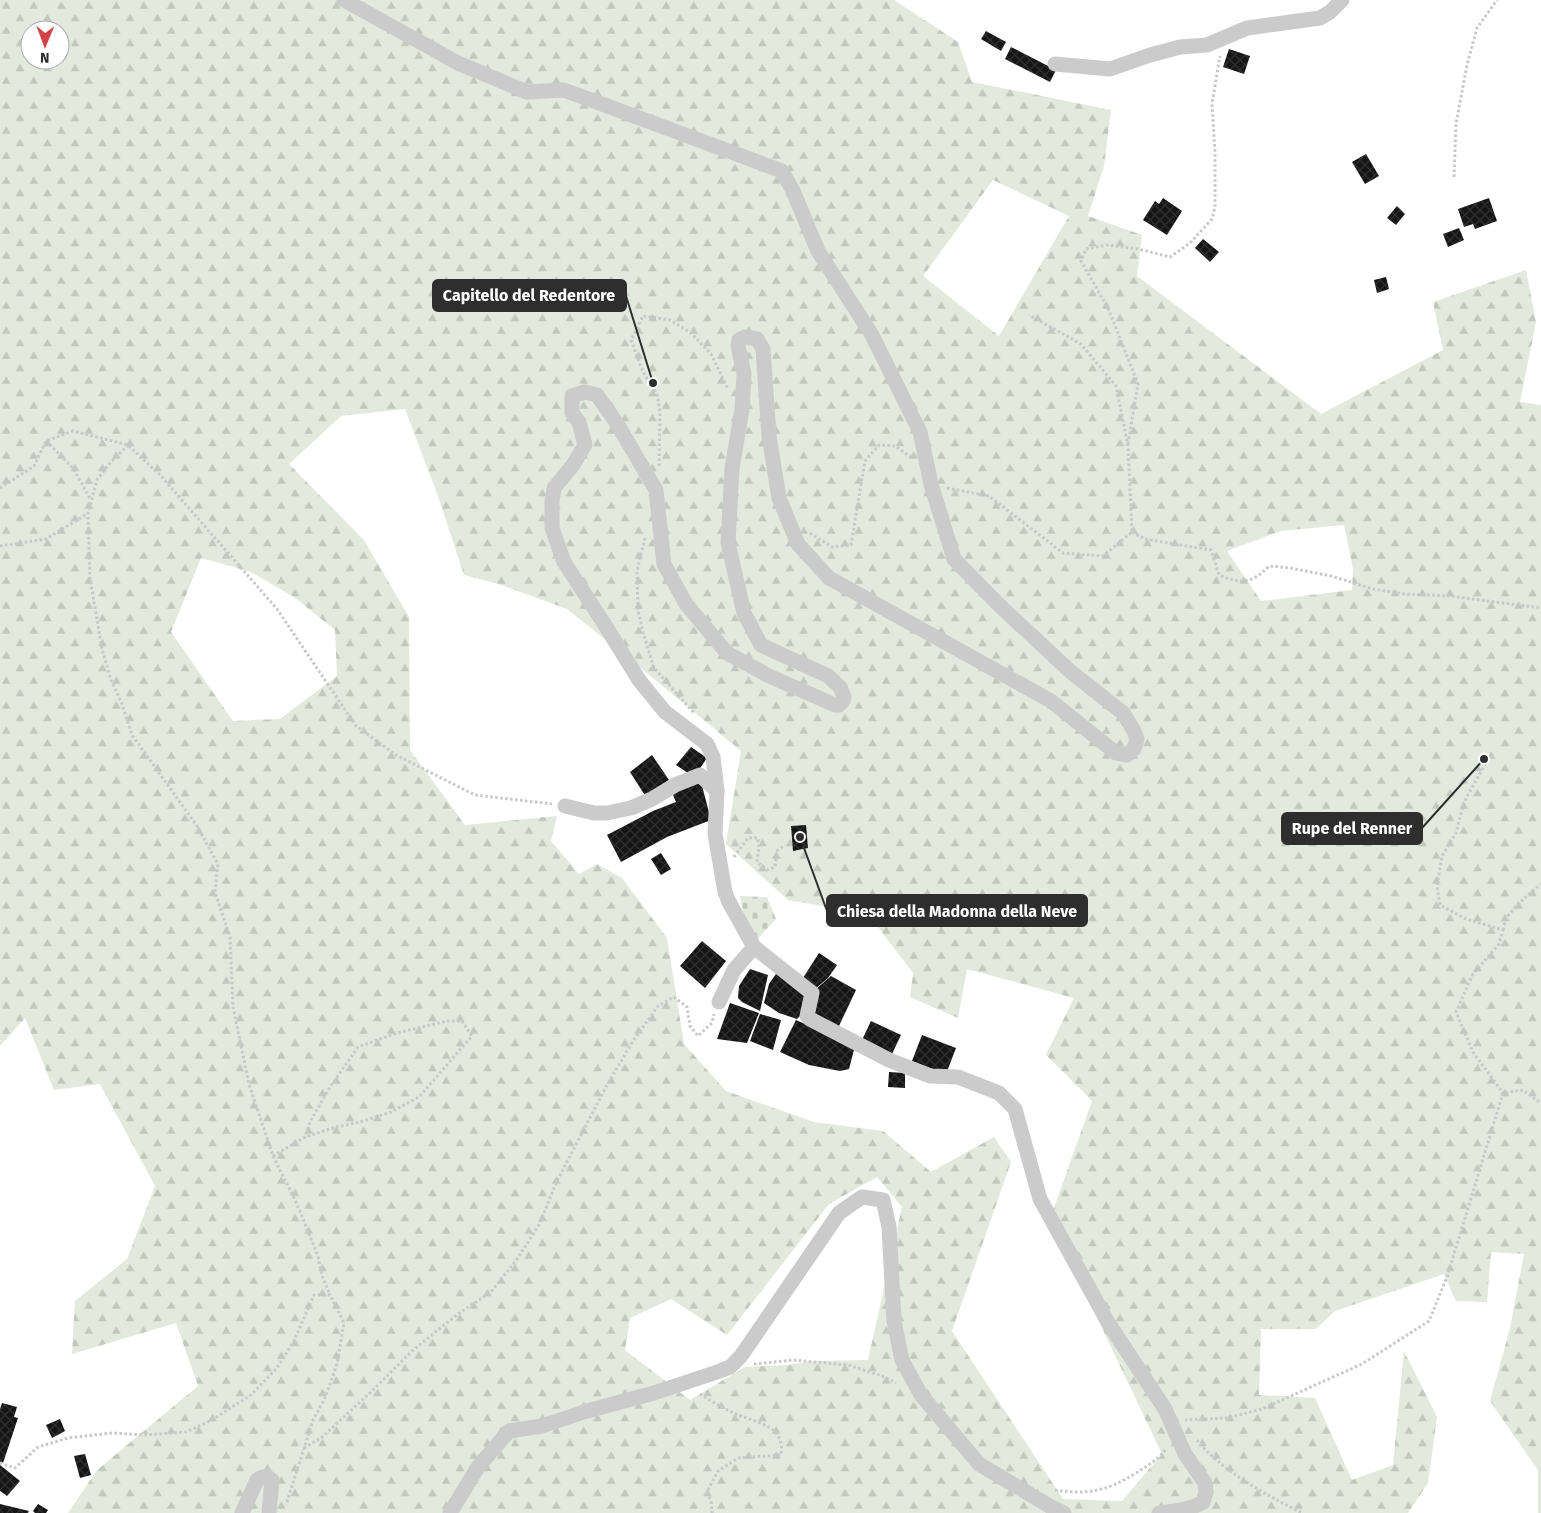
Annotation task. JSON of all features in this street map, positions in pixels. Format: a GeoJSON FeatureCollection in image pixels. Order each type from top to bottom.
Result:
{"type":"FeatureCollection","features":[{"type":"Feature","properties":{"kind":"street"},"geometry":{"type":"LineString","coordinates":[[344,0],[458,64],[527,92],[564,90],[782,171],[818,251],[872,335],[920,432],[931,484],[954,559],[998,604],[1071,672],[1123,713],[1134,731],[1137,739],[1134,748],[1128,755],[1116,753],[1051,701],[830,578],[798,544],[779,498],[769,436],[763,349],[757,339],[745,337],[739,340],[738,346],[744,374],[742,410],[732,468],[728,543],[744,613],[761,645],[828,676],[840,686],[844,697],[839,705],[769,676],[727,652],[715,639],[686,604],[664,564],[656,490],[616,422],[597,395],[585,392],[572,396],[572,413],[579,422],[585,445],[573,465],[554,488],[552,528],[564,562],[639,680],[665,712],[707,744],[713,757],[717,791],[715,834],[725,892],[729,902],[754,947],[812,992],[807,1016],[810,1019],[898,1064],[930,1076],[958,1077],[999,1093],[1015,1109],[1043,1206],[1109,1324],[1165,1409],[1185,1454],[1204,1483],[1206,1492],[1204,1502],[1182,1510],[1159,1513]]}},
{"type":"Feature","properties":{"kind":"street"},"geometry":{"type":"LineString","coordinates":[[1055,64],[1110,69],[1180,47],[1207,45],[1247,28],[1320,18],[1330,12],[1342,0]]}},
{"type":"Feature","properties":{"kind":"street"},"geometry":{"type":"LineString","coordinates":[[565,806],[594,813],[607,813],[631,808],[652,799],[675,785],[700,775],[717,791]]}},
{"type":"Feature","properties":{"kind":"street"},"geometry":{"type":"LineString","coordinates":[[719,1002],[734,970],[754,947]]}},
{"type":"Feature","properties":{"kind":"street"},"geometry":{"type":"LineString","coordinates":[[450,1513],[478,1467],[509,1430],[542,1426],[684,1383],[730,1366],[741,1356],[839,1212],[862,1197],[883,1200],[890,1227],[894,1321],[902,1360],[921,1395],[979,1464],[1064,1513]]}},
{"type":"Feature","properties":{"kind":"street"},"geometry":{"type":"LineString","coordinates":[[242,1513],[257,1480],[265,1476],[272,1480],[269,1513]]}},
{"type":"Feature","properties":{"kind":"path"},"geometry":{"type":"LineString","coordinates":[[1454,177],[1456,124],[1467,65],[1476,28],[1497,0]]}},
{"type":"Feature","properties":{"kind":"path"},"geometry":{"type":"LineString","coordinates":[[1128,446],[1138,384],[1108,308],[1081,261],[1086,249],[1107,245],[1138,249],[1170,257],[1190,244],[1212,219],[1215,207],[1215,152],[1212,104],[1223,38]]}},
{"type":"Feature","properties":{"kind":"path"},"geometry":{"type":"LineString","coordinates":[[1030,315],[1081,344],[1116,386],[1128,446],[1132,532]]}},
{"type":"Feature","properties":{"kind":"path"},"geometry":{"type":"LineString","coordinates":[[656,490],[660,449],[658,394],[643,372],[631,340],[643,316],[670,320],[691,333],[711,354],[728,390]]}},
{"type":"Feature","properties":{"kind":"path"},"geometry":{"type":"LineString","coordinates":[[0,488],[34,466],[46,440],[73,431],[128,445],[160,475],[277,609],[356,726],[396,755],[475,795],[565,806]]}},
{"type":"Feature","properties":{"kind":"path"},"geometry":{"type":"LineString","coordinates":[[46,440],[73,468],[91,500]]}},
{"type":"Feature","properties":{"kind":"path"},"geometry":{"type":"LineString","coordinates":[[128,445],[109,464],[97,480],[88,514],[90,578],[102,649],[111,680],[122,704],[132,735],[197,826],[218,864],[215,892],[230,937],[233,1008],[248,1084],[273,1156],[296,1202],[318,1256],[322,1276],[344,1323],[336,1364],[325,1398],[313,1420],[293,1487],[283,1513]]}},
{"type":"Feature","properties":{"kind":"path"},"geometry":{"type":"LineString","coordinates":[[809,532],[832,548],[851,545],[865,461],[879,445],[895,446],[914,459]]}},
{"type":"Feature","properties":{"kind":"path"},"geometry":{"type":"LineString","coordinates":[[931,484],[989,496],[1063,553],[1103,556],[1132,532]]}},
{"type":"Feature","properties":{"kind":"path"},"geometry":{"type":"LineString","coordinates":[[0,546],[46,539],[88,514]]}},
{"type":"Feature","properties":{"kind":"path"},"geometry":{"type":"LineString","coordinates":[[1132,532],[1146,539],[1210,550],[1219,576],[1232,581],[1246,582],[1261,574],[1268,566],[1331,576],[1373,589],[1404,594],[1450,596],[1541,608]]}},
{"type":"Feature","properties":{"kind":"path"},"geometry":{"type":"LineString","coordinates":[[645,535],[637,571],[638,610],[642,629],[654,668],[698,717]]}},
{"type":"Feature","properties":{"kind":"path"},"geometry":{"type":"LineString","coordinates":[[1488,759],[1464,802],[1456,833],[1442,856],[1437,886],[1440,905],[1466,919],[1503,930]]}},
{"type":"Feature","properties":{"kind":"path"},"geometry":{"type":"LineString","coordinates":[[732,864],[736,853],[748,838],[758,838],[757,862],[767,870],[775,867],[777,851],[785,845]]}},
{"type":"Feature","properties":{"kind":"path"},"geometry":{"type":"LineString","coordinates":[[1503,1093],[1473,1052],[1456,1012],[1473,974],[1499,944],[1506,918],[1519,903],[1541,884]]}},
{"type":"Feature","properties":{"kind":"path"},"geometry":{"type":"LineString","coordinates":[[304,1448],[321,1438],[412,1351],[458,1314],[491,1292],[515,1262],[538,1225],[557,1181],[607,1085],[633,1041],[658,1006],[674,997],[687,1006],[690,1026],[698,1036],[712,1023],[714,1010],[719,1002]]}},
{"type":"Feature","properties":{"kind":"path"},"geometry":{"type":"LineString","coordinates":[[273,1156],[305,1137],[391,1112],[419,1098],[472,1036],[462,1021],[447,1021],[405,1031],[358,1047],[330,1087],[310,1122],[305,1137]]}},
{"type":"Feature","properties":{"kind":"path"},"geometry":{"type":"LineString","coordinates":[[1503,1093],[1523,1090],[1541,1103]]}},
{"type":"Feature","properties":{"kind":"path"},"geometry":{"type":"LineString","coordinates":[[1187,1427],[1182,1420],[1227,1418],[1262,1409],[1362,1364],[1429,1321],[1447,1277],[1503,1093]]}},
{"type":"Feature","properties":{"kind":"path"},"geometry":{"type":"LineString","coordinates":[[0,1463],[15,1468],[38,1447],[68,1438],[112,1432],[144,1435],[186,1432],[212,1420],[251,1395],[277,1368],[294,1341],[314,1295],[330,1295]]}},
{"type":"Feature","properties":{"kind":"path"},"geometry":{"type":"LineString","coordinates":[[730,1366],[793,1360],[848,1365],[882,1376],[898,1384]]}},
{"type":"Feature","properties":{"kind":"path"},"geometry":{"type":"LineString","coordinates":[[684,1383],[709,1401],[760,1423],[776,1433],[782,1447],[781,1456],[738,1458],[718,1471],[707,1492],[711,1501],[712,1513]]}},
{"type":"Feature","properties":{"kind":"path"},"geometry":{"type":"LineString","coordinates":[[1192,1433],[1202,1447],[1220,1464],[1275,1500],[1302,1513]]}},
{"type":"Feature","properties":{"kind":"path"},"geometry":{"type":"LineString","coordinates":[[1051,1490],[1072,1493],[1110,1487],[1125,1480],[1159,1458],[1166,1449],[1167,1440]]}},
{"type":"Feature","properties":{"kind":"green space"},"geometry":{"type":"Polygon","coordinates":[[[0,0],[894,0],[958,42],[972,82],[1111,110],[1104,166],[1088,216],[1142,235],[1137,276],[1321,414],[1443,350],[1433,302],[1526,270],[1536,322],[1520,402],[1541,405],[1541,1513],[1538,1513],[1538,1470],[1490,1401],[1510,1328],[1524,1254],[1491,1252],[1487,1302],[1456,1301],[1444,1274],[1335,1311],[1316,1329],[1261,1329],[1259,1395],[1315,1398],[1352,1480],[1393,1465],[1404,1351],[1437,1417],[1428,1483],[1408,1513],[68,1513],[97,1470],[198,1386],[176,1323],[72,1354],[75,1301],[127,1259],[155,1186],[100,1084],[54,1090],[25,1018],[0,1046],[0,0]],[[993,180],[923,276],[999,336],[1069,216],[993,180]],[[405,409],[341,416],[289,464],[364,540],[409,617],[410,750],[465,825],[557,816],[551,841],[579,874],[597,864],[622,878],[667,938],[684,1044],[726,1091],[814,1122],[883,1131],[931,1172],[994,1137],[1011,1162],[952,1331],[1063,1499],[1122,1501],[1162,1454],[1050,1219],[1092,1101],[1046,1055],[1074,998],[967,969],[958,1018],[910,997],[913,973],[868,914],[788,900],[726,844],[741,751],[567,609],[498,584],[464,575],[438,496],[405,409]],[[1344,525],[1281,531],[1227,551],[1261,601],[1352,590],[1353,569],[1344,525]],[[201,558],[171,632],[233,721],[280,719],[337,676],[335,630],[294,597],[251,572],[201,558]],[[877,1177],[829,1204],[727,1335],[671,1299],[630,1318],[625,1350],[690,1400],[745,1367],[786,1365],[815,1361],[868,1360],[902,1207],[877,1177]]]}},
{"type":"Feature","properties":{"kind":"green space"},"geometry":{"type":"Polygon","coordinates":[[[740,896],[767,897],[776,919],[756,941],[742,908],[740,896]]]}},
{"type":"Feature","properties":{"kind":"building"},"geometry":{"type":"Polygon","coordinates":[[[986,31],[1006,42],[1001,51],[981,39],[986,31]]]}},
{"type":"Feature","properties":{"kind":"building"},"geometry":{"type":"Polygon","coordinates":[[[1011,47],[1056,70],[1050,82],[1005,59],[1011,47]]]}},
{"type":"Feature","properties":{"kind":"building"},"geometry":{"type":"Polygon","coordinates":[[[1229,49],[1250,56],[1244,74],[1223,67],[1229,49]]]}},
{"type":"Feature","properties":{"kind":"building"},"geometry":{"type":"Polygon","coordinates":[[[1366,154],[1379,176],[1365,184],[1352,162],[1366,154]]]}},
{"type":"Feature","properties":{"kind":"building"},"geometry":{"type":"Polygon","coordinates":[[[1163,198],[1182,211],[1167,235],[1143,220],[1155,201],[1159,204],[1163,198]]]}},
{"type":"Feature","properties":{"kind":"building"},"geometry":{"type":"Polygon","coordinates":[[[1489,198],[1497,221],[1475,229],[1473,224],[1464,227],[1458,209],[1489,198]]]}},
{"type":"Feature","properties":{"kind":"building"},"geometry":{"type":"Polygon","coordinates":[[[1397,206],[1405,214],[1396,225],[1387,218],[1397,206]]]}},
{"type":"Feature","properties":{"kind":"building"},"geometry":{"type":"Polygon","coordinates":[[[1459,228],[1464,240],[1448,247],[1443,234],[1459,228]]]}},
{"type":"Feature","properties":{"kind":"building"},"geometry":{"type":"Polygon","coordinates":[[[1203,239],[1219,252],[1210,262],[1195,248],[1203,239]]]}},
{"type":"Feature","properties":{"kind":"building"},"geometry":{"type":"Polygon","coordinates":[[[1386,277],[1389,289],[1377,293],[1374,280],[1386,277]]]}},
{"type":"Feature","properties":{"kind":"building"},"geometry":{"type":"Polygon","coordinates":[[[691,747],[707,758],[694,777],[676,765],[691,747]]]}},
{"type":"Feature","properties":{"kind":"building"},"geometry":{"type":"Polygon","coordinates":[[[652,755],[669,780],[646,797],[630,772],[652,755]]]}},
{"type":"Feature","properties":{"kind":"building"},"geometry":{"type":"Polygon","coordinates":[[[700,778],[711,820],[667,837],[621,862],[607,835],[653,811],[676,802],[671,790],[700,778]]]}},
{"type":"Feature","properties":{"kind":"building"},"geometry":{"type":"Polygon","coordinates":[[[806,825],[808,848],[793,851],[791,826],[806,825]]]}},
{"type":"Feature","properties":{"kind":"building"},"geometry":{"type":"Polygon","coordinates":[[[661,853],[671,869],[661,875],[651,859],[661,853]]]}},
{"type":"Feature","properties":{"kind":"building"},"geometry":{"type":"Polygon","coordinates":[[[702,941],[726,961],[705,988],[680,966],[702,941]]]}},
{"type":"Feature","properties":{"kind":"building"},"geometry":{"type":"Polygon","coordinates":[[[819,953],[837,965],[828,978],[814,990],[801,981],[819,953]]]}},
{"type":"Feature","properties":{"kind":"building"},"geometry":{"type":"Polygon","coordinates":[[[750,969],[768,975],[760,1011],[738,998],[739,986],[750,969]]]}},
{"type":"Feature","properties":{"kind":"building"},"geometry":{"type":"Polygon","coordinates":[[[778,971],[810,995],[806,1010],[797,1019],[779,1013],[764,1003],[769,984],[778,971]]]}},
{"type":"Feature","properties":{"kind":"building"},"geometry":{"type":"Polygon","coordinates":[[[831,976],[856,990],[838,1028],[816,1016],[812,1008],[815,990],[831,976]]]}},
{"type":"Feature","properties":{"kind":"building"},"geometry":{"type":"Polygon","coordinates":[[[730,1003],[759,1013],[747,1043],[717,1039],[730,1003]]]}},
{"type":"Feature","properties":{"kind":"building"},"geometry":{"type":"Polygon","coordinates":[[[760,1014],[781,1020],[773,1050],[750,1041],[760,1014]]]}},
{"type":"Feature","properties":{"kind":"building"},"geometry":{"type":"Polygon","coordinates":[[[796,1020],[855,1046],[849,1069],[840,1071],[809,1065],[780,1052],[796,1020]]]}},
{"type":"Feature","properties":{"kind":"building"},"geometry":{"type":"Polygon","coordinates":[[[871,1021],[901,1035],[892,1054],[861,1042],[871,1021]]]}},
{"type":"Feature","properties":{"kind":"building"},"geometry":{"type":"Polygon","coordinates":[[[922,1035],[956,1048],[946,1074],[912,1061],[922,1035]]]}},
{"type":"Feature","properties":{"kind":"building"},"geometry":{"type":"Polygon","coordinates":[[[889,1072],[905,1073],[905,1088],[888,1087],[889,1072]]]}},
{"type":"Feature","properties":{"kind":"building"},"geometry":{"type":"Polygon","coordinates":[[[2,1403],[17,1407],[14,1417],[18,1418],[3,1463],[0,1462],[0,1409],[2,1403]]]}},
{"type":"Feature","properties":{"kind":"building"},"geometry":{"type":"Polygon","coordinates":[[[60,1419],[65,1431],[52,1438],[46,1425],[60,1419]]]}},
{"type":"Feature","properties":{"kind":"building"},"geometry":{"type":"Polygon","coordinates":[[[85,1454],[91,1475],[80,1478],[74,1456],[85,1454]]]}},
{"type":"Feature","properties":{"kind":"building"},"geometry":{"type":"Polygon","coordinates":[[[0,1465],[20,1481],[7,1496],[0,1491],[0,1465]]]}},
{"type":"Feature","properties":{"kind":"building"},"geometry":{"type":"Polygon","coordinates":[[[0,1504],[29,1511],[28,1513],[0,1513],[0,1504]]]}},
{"type":"Feature","properties":{"kind":"building"},"geometry":{"type":"Polygon","coordinates":[[[38,1504],[48,1510],[46,1513],[35,1513],[33,1511],[38,1504]]]}},
{"type":"Feature","properties":{"kind":"place","name":"Capitello del Redentore"},"geometry":{"type":"Point","coordinates":[653,383]}},
{"type":"Feature","properties":{"kind":"place","name":"Rupe del Renner"},"geometry":{"type":"Point","coordinates":[1484,759]}},
{"type":"Feature","properties":{"kind":"place","name":"Chiesa della Madonna della Neve"},"geometry":{"type":"Point","coordinates":[800,837]}}]}
